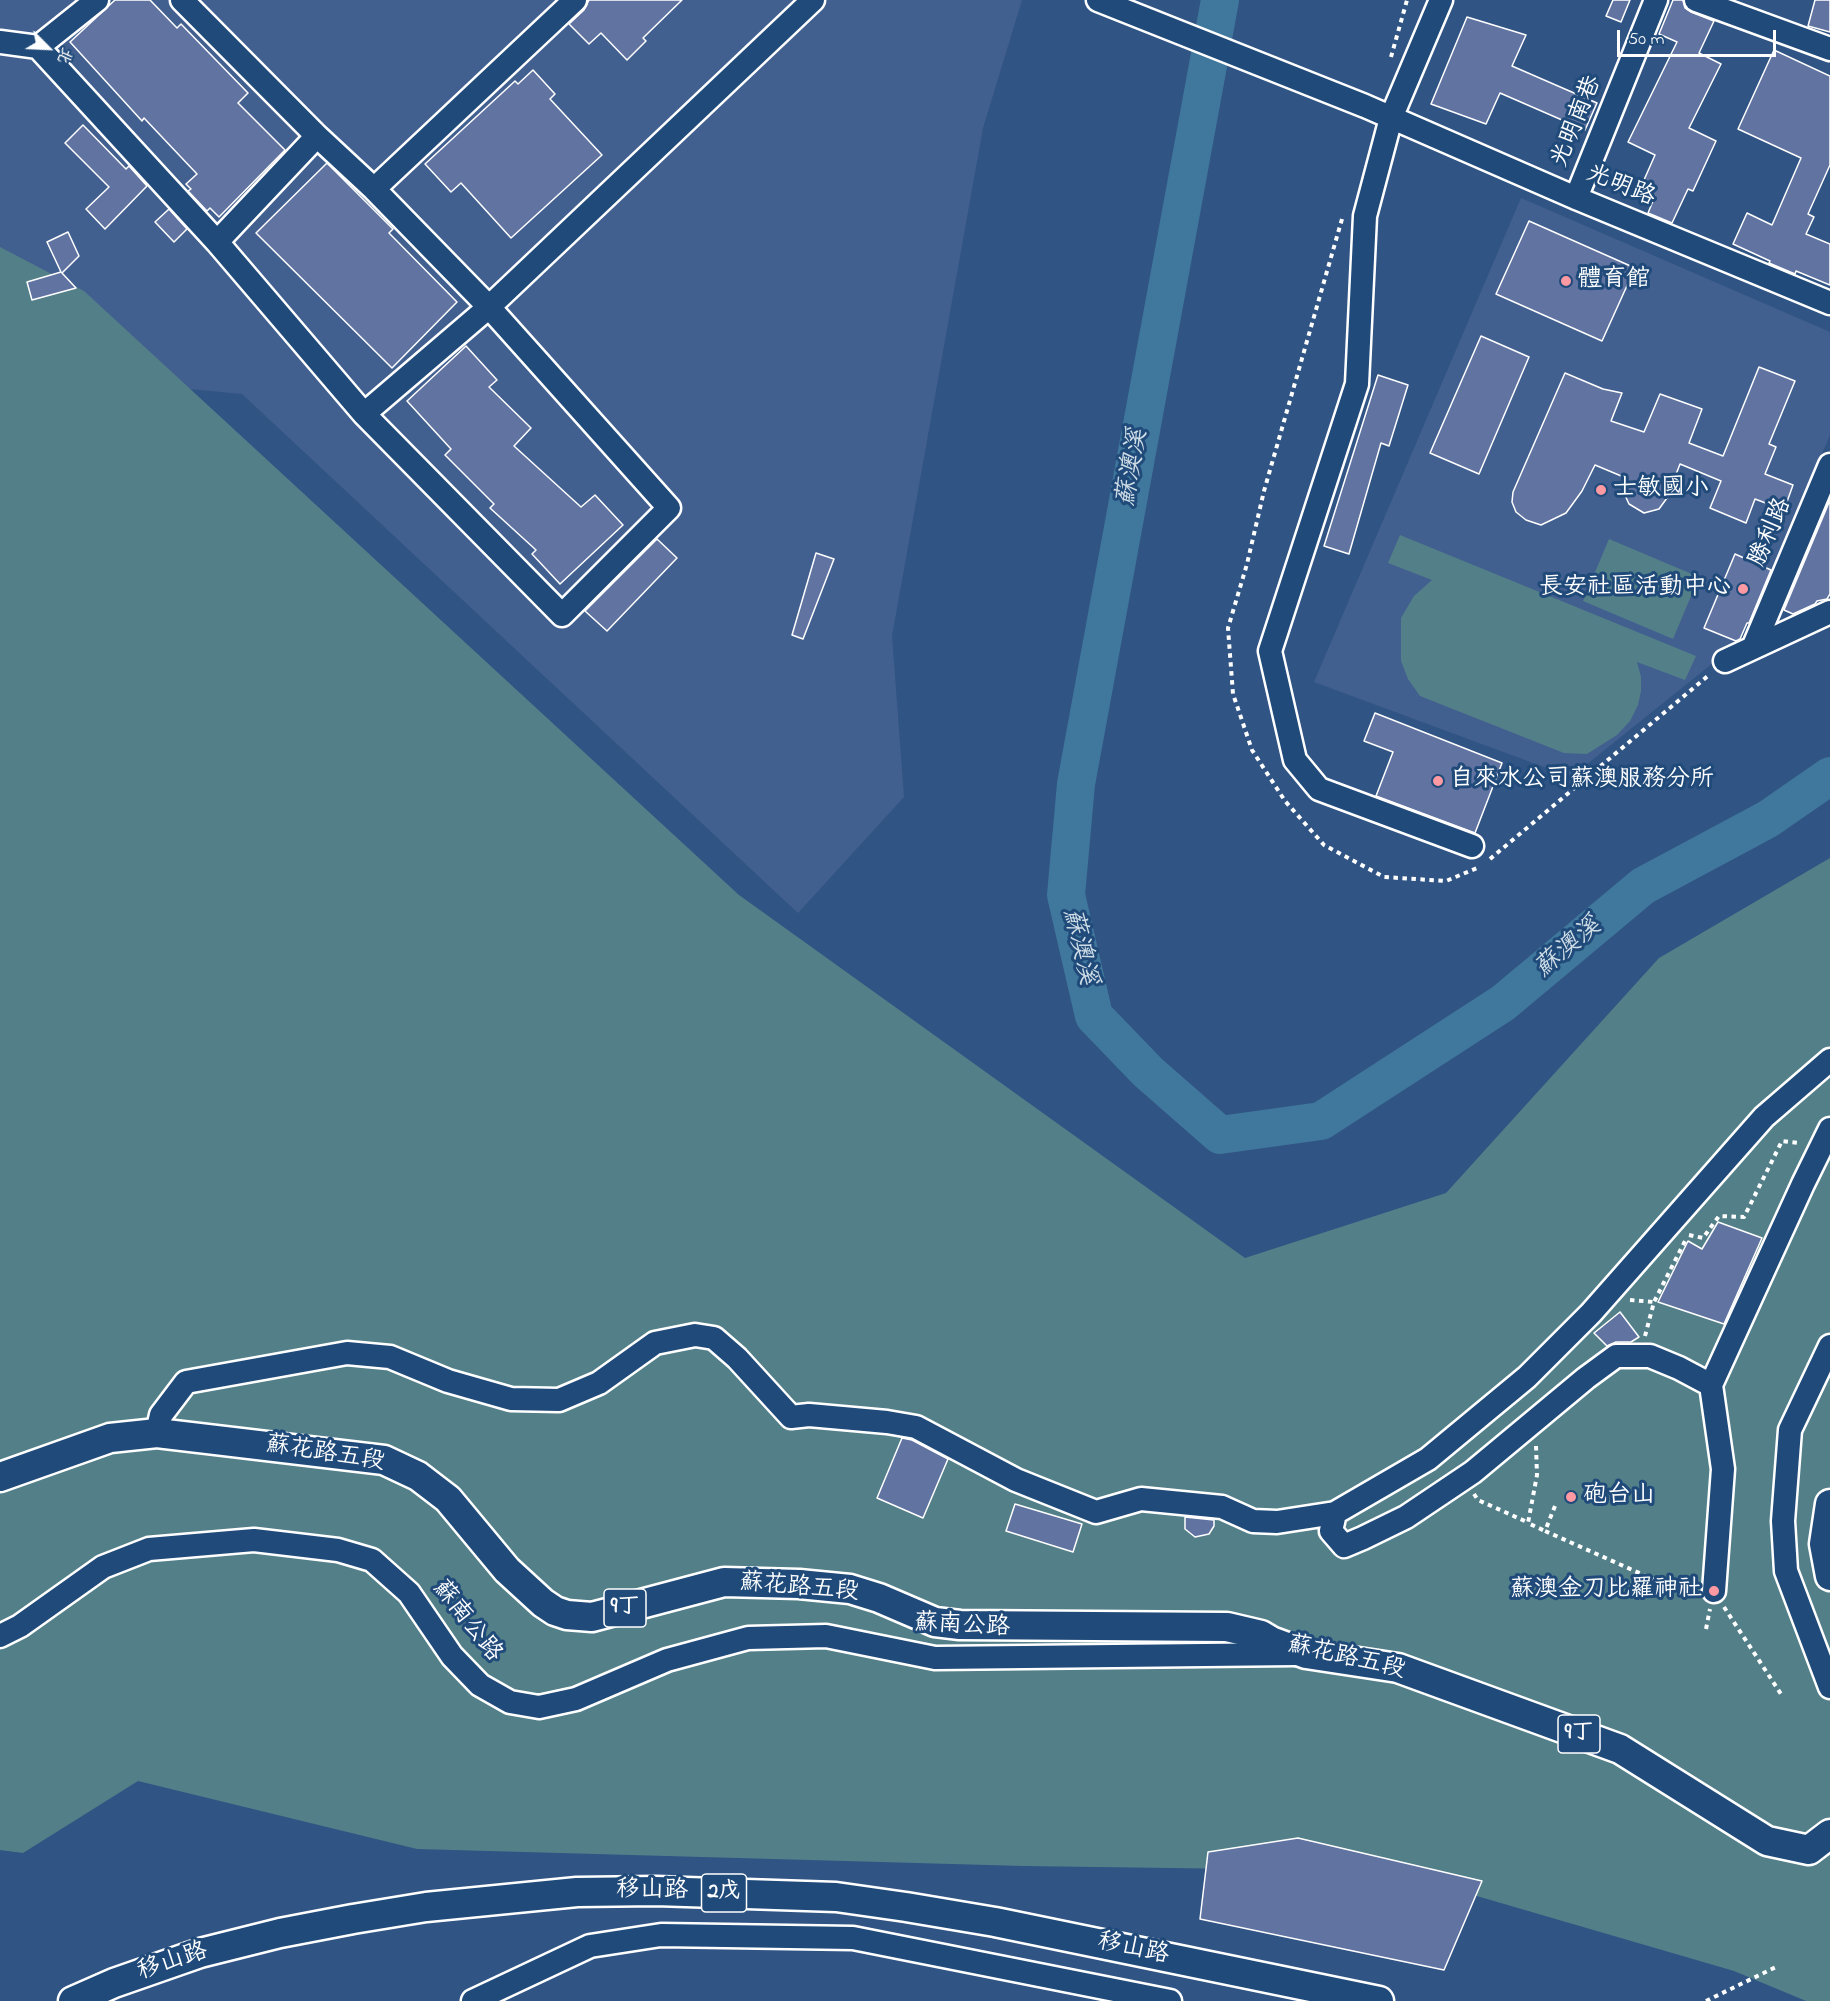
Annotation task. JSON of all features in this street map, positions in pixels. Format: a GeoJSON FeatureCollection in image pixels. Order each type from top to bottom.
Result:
{"type":"FeatureCollection","features":[{"type":"Feature","properties":{"kind":"main road","name":"蘇花路五段"},"geometry":{"type":"LineString","coordinates":[[0,1477],[110,1438],[157,1433],[384,1460],[418,1476],[448,1499],[507,1570],[543,1603],[567,1615],[592,1617],[723,1582],[799,1584],[850,1589],[879,1598],[935,1622],[960,1625],[1227,1627],[1261,1635],[1306,1654],[1398,1668],[1620,1749],[1767,1841],[1809,1850],[1830,1834]]}},
{"type":"Feature","properties":{"kind":"main road"},"geometry":{"type":"LineString","coordinates":[[1830,1504],[1824,1544],[1830,1576]]}},
{"type":"Feature","properties":{"kind":"main road","name":"移山路"},"geometry":{"type":"LineString","coordinates":[[73,2001],[114,1983],[200,1953],[280,1933],[352,1919],[426,1907],[577,1892],[656,1891],[836,1897],[906,1907],[995,1922],[1379,2001]]}},
{"type":"Feature","properties":{"kind":"street"},"geometry":{"type":"LineString","coordinates":[[38,47],[97,0]]}},
{"type":"Feature","properties":{"kind":"street"},"geometry":{"type":"LineString","coordinates":[[0,42],[38,47],[217,242],[363,414],[562,615],[669,508],[489,307],[374,189],[317,136],[182,0]]}},
{"type":"Feature","properties":{"kind":"street"},"geometry":{"type":"LineString","coordinates":[[374,189],[575,0]]}},
{"type":"Feature","properties":{"kind":"street"},"geometry":{"type":"LineString","coordinates":[[363,414],[489,307],[813,0]]}},
{"type":"Feature","properties":{"kind":"street","name":"光明路"},"geometry":{"type":"LineString","coordinates":[[1098,0],[1365,106],[1576,198],[1830,303]]}},
{"type":"Feature","properties":{"kind":"street"},"geometry":{"type":"LineString","coordinates":[[1441,0],[1391,118],[1365,216],[1357,384],[1270,651],[1295,760],[1320,789],[1473,846]]}},
{"type":"Feature","properties":{"kind":"street","name":"光明南巷"},"geometry":{"type":"LineString","coordinates":[[1576,198],[1656,0]]}},
{"type":"Feature","properties":{"kind":"street"},"geometry":{"type":"LineString","coordinates":[[1696,0],[1830,49]]}},
{"type":"Feature","properties":{"kind":"street"},"geometry":{"type":"LineString","coordinates":[[217,242],[317,136]]}},
{"type":"Feature","properties":{"kind":"street","name":"勝利路"},"geometry":{"type":"LineString","coordinates":[[1753,648],[1830,465]]}},
{"type":"Feature","properties":{"kind":"street"},"geometry":{"type":"LineString","coordinates":[[1725,661],[1830,612]]}},
{"type":"Feature","properties":{"kind":"street"},"geometry":{"type":"LineString","coordinates":[[157,1433],[161,1415],[186,1382],[347,1353],[390,1357],[448,1381],[511,1399],[559,1400],[599,1383],[655,1343],[695,1335],[714,1338],[737,1358],[790,1417],[809,1415],[916,1427],[1016,1480],[1095,1512],[1141,1499],[1222,1507],[1253,1521],[1277,1522],[1335,1513],[1428,1459],[1527,1377],[1591,1313],[1764,1117],[1830,1060]]}},
{"type":"Feature","properties":{"kind":"street"},"geometry":{"type":"LineString","coordinates":[[1714,1591],[1723,1469],[1711,1385],[1798,1193],[1830,1129]]}},
{"type":"Feature","properties":{"kind":"street"},"geometry":{"type":"LineString","coordinates":[[1830,1346],[1790,1430],[1783,1521],[1786,1571],[1830,1687]]}},
{"type":"Feature","properties":{"kind":"street"},"geometry":{"type":"LineString","coordinates":[[1335,1513],[1331,1532],[1344,1546],[1406,1517],[1465,1478],[1616,1356],[1650,1356],[1711,1385]]}},
{"type":"Feature","properties":{"kind":"street","name":"蘇南公路"},"geometry":{"type":"LineString","coordinates":[[0,1636],[20,1626],[103,1567],[149,1549],[254,1540],[338,1550],[372,1560],[409,1593],[452,1656],[480,1685],[510,1702],[539,1707],[576,1699],[667,1660],[748,1638],[826,1636],[935,1658],[1306,1654]]}},
{"type":"Feature","properties":{"kind":"street"},"geometry":{"type":"LineString","coordinates":[[473,2001],[590,1946],[661,1935],[853,1938],[1170,2001]]}},
{"type":"Feature","properties":{"kind":"path"},"geometry":{"type":"LineString","coordinates":[[1390,61],[1407,0]]}},
{"type":"Feature","properties":{"kind":"path"},"geometry":{"type":"LineString","coordinates":[[1344,213],[1264,491],[1247,564],[1228,628],[1233,694],[1252,750],[1285,801],[1324,845],[1384,877],[1446,881],[1482,866],[1725,661]]}},
{"type":"Feature","properties":{"kind":"path"},"geometry":{"type":"LineString","coordinates":[[1624,1356],[1645,1338],[1654,1302],[1689,1235],[1703,1238],[1719,1216],[1744,1217],[1782,1141],[1803,1144]]}},
{"type":"Feature","properties":{"kind":"path"},"geometry":{"type":"LineString","coordinates":[[1528,1523],[1537,1475],[1535,1421]]}},
{"type":"Feature","properties":{"kind":"path"},"geometry":{"type":"LineString","coordinates":[[1465,1478],[1478,1500],[1684,1593],[1700,1572],[1781,1694]]}},
{"type":"Feature","properties":{"kind":"path"},"geometry":{"type":"LineString","coordinates":[[1545,1530],[1555,1506]]}},
{"type":"Feature","properties":{"kind":"path"},"geometry":{"type":"LineString","coordinates":[[1706,2001],[1776,1967]]}},
{"type":"Feature","properties":{"kind":"shaded area"},"geometry":{"type":"Polygon","coordinates":[[[0,0],[1022,0],[983,128],[892,636],[904,797],[798,913],[242,394],[0,371],[0,0]]]}},
{"type":"Feature","properties":{"kind":"shaded area","name":"士敏國小"},"geometry":{"type":"Polygon","coordinates":[[[1521,198],[1830,332],[1830,435],[1773,570],[1735,555],[1705,628],[1739,642],[1571,777],[1314,682],[1521,198]]]}},
{"type":"Feature","properties":{"kind":"green space"},"geometry":{"type":"Polygon","coordinates":[[[0,247],[84,291],[739,895],[1245,1258],[1446,1193],[1659,958],[1830,858],[1830,2001],[1806,2001],[1734,1971],[1391,1871],[1023,1866],[417,1849],[138,1781],[23,1853],[0,1850],[0,247]]]}},
{"type":"Feature","properties":{"kind":"green space"},"geometry":{"type":"Polygon","coordinates":[[[1400,535],[1696,656],[1685,680],[1637,662],[1641,677],[1641,691],[1638,705],[1630,721],[1617,735],[1587,754],[1564,753],[1420,696],[1408,679],[1401,661],[1401,618],[1414,596],[1432,580],[1388,563],[1400,535]]]}},
{"type":"Feature","properties":{"kind":"green space"},"geometry":{"type":"Polygon","coordinates":[[[1609,539],[1699,577],[1673,639],[1583,601],[1609,539]]]}},
{"type":"Feature","properties":{"kind":"building"},"geometry":{"type":"Polygon","coordinates":[[[115,0],[150,0],[177,28],[181,24],[248,93],[238,103],[285,150],[219,217],[210,208],[207,211],[188,191],[191,189],[186,184],[197,174],[144,118],[142,121],[70,42],[115,0]]]}},
{"type":"Feature","properties":{"kind":"building"},"geometry":{"type":"Polygon","coordinates":[[[589,0],[682,0],[643,38],[646,41],[627,60],[601,33],[589,44],[569,24],[584,10],[589,0]]]}},
{"type":"Feature","properties":{"kind":"building"},"geometry":{"type":"Polygon","coordinates":[[[1613,0],[1630,0],[1621,22],[1606,16],[1613,0]]]}},
{"type":"Feature","properties":{"kind":"building"},"geometry":{"type":"Polygon","coordinates":[[[1673,0],[1683,0],[1685,8],[1714,21],[1699,53],[1721,64],[1689,128],[1716,141],[1693,191],[1688,189],[1672,223],[1648,213],[1655,196],[1640,189],[1655,155],[1628,142],[1677,42],[1659,34],[1673,0]]]}},
{"type":"Feature","properties":{"kind":"building"},"geometry":{"type":"Polygon","coordinates":[[[1815,0],[1830,0],[1830,32],[1808,26],[1815,0]]]}},
{"type":"Feature","properties":{"kind":"building"},"geometry":{"type":"Polygon","coordinates":[[[1467,17],[1526,35],[1512,66],[1597,103],[1585,130],[1500,93],[1486,124],[1431,104],[1467,17]]]}},
{"type":"Feature","properties":{"kind":"building"},"geometry":{"type":"Polygon","coordinates":[[[1774,50],[1830,76],[1830,165],[1808,214],[1814,217],[1806,234],[1830,244],[1830,285],[1796,271],[1795,274],[1733,244],[1747,213],[1772,225],[1801,158],[1738,129],[1774,50]]]}},
{"type":"Feature","properties":{"kind":"building"},"geometry":{"type":"Polygon","coordinates":[[[533,70],[555,94],[550,99],[602,155],[511,238],[461,183],[451,192],[425,164],[515,81],[518,84],[533,70]]]}},
{"type":"Feature","properties":{"kind":"building"},"geometry":{"type":"Polygon","coordinates":[[[83,125],[126,169],[129,166],[147,186],[105,229],[86,209],[109,187],[65,143],[83,125]]]}},
{"type":"Feature","properties":{"kind":"building"},"geometry":{"type":"Polygon","coordinates":[[[327,163],[393,229],[389,233],[457,302],[392,368],[256,233],[327,163]]]}},
{"type":"Feature","properties":{"kind":"building"},"geometry":{"type":"Polygon","coordinates":[[[169,209],[187,229],[174,242],[155,222],[169,209]]]}},
{"type":"Feature","properties":{"kind":"building","name":"體育館"},"geometry":{"type":"Polygon","coordinates":[[[1529,221],[1635,268],[1602,341],[1496,294],[1529,221]]]}},
{"type":"Feature","properties":{"kind":"building"},"geometry":{"type":"Polygon","coordinates":[[[68,232],[79,256],[62,273],[76,288],[32,300],[27,282],[61,272],[47,242],[68,232]]]}},
{"type":"Feature","properties":{"kind":"building"},"geometry":{"type":"Polygon","coordinates":[[[1481,336],[1529,357],[1479,474],[1430,453],[1481,336]]]}},
{"type":"Feature","properties":{"kind":"building"},"geometry":{"type":"Polygon","coordinates":[[[466,346],[497,380],[489,387],[531,428],[514,446],[581,507],[595,495],[623,525],[560,584],[532,554],[536,550],[490,508],[494,504],[445,455],[451,449],[407,401],[466,346]]]}},
{"type":"Feature","properties":{"kind":"building"},"geometry":{"type":"Polygon","coordinates":[[[1759,367],[1795,381],[1769,444],[1776,447],[1765,474],[1793,485],[1784,510],[1755,499],[1746,523],[1710,508],[1721,481],[1680,464],[1667,498],[1659,509],[1644,513],[1629,504],[1623,491],[1626,478],[1595,465],[1582,491],[1566,513],[1541,525],[1526,520],[1516,512],[1512,502],[1513,492],[1565,373],[1603,389],[1622,393],[1611,421],[1644,432],[1660,394],[1702,409],[1689,443],[1723,456],[1759,367]]]}},
{"type":"Feature","properties":{"kind":"building"},"geometry":{"type":"Polygon","coordinates":[[[1378,375],[1408,385],[1389,446],[1381,443],[1349,554],[1324,546],[1378,375]]]}},
{"type":"Feature","properties":{"kind":"building"},"geometry":{"type":"Polygon","coordinates":[[[1830,500],[1830,594],[1827,599],[1817,601],[1793,614],[1784,610],[1830,500]]]}},
{"type":"Feature","properties":{"kind":"building"},"geometry":{"type":"Polygon","coordinates":[[[657,539],[677,558],[607,631],[585,611],[657,539]]]}},
{"type":"Feature","properties":{"kind":"building"},"geometry":{"type":"Polygon","coordinates":[[[816,553],[834,559],[803,639],[792,635],[816,553]]]}},
{"type":"Feature","properties":{"kind":"building","name":"長安社區活動中心"},"geometry":{"type":"Polygon","coordinates":[[[1735,554],[1771,570],[1749,623],[1740,639],[1736,641],[1704,628],[1735,554]]]}},
{"type":"Feature","properties":{"kind":"building","name":"自來水公司蘇澳服務分所"},"geometry":{"type":"Polygon","coordinates":[[[1375,713],[1502,763],[1475,833],[1376,796],[1393,752],[1364,741],[1375,713]]]}},
{"type":"Feature","properties":{"kind":"building"},"geometry":{"type":"Polygon","coordinates":[[[1718,1222],[1762,1238],[1724,1324],[1658,1302],[1688,1241],[1702,1249],[1718,1222]]]}},
{"type":"Feature","properties":{"kind":"building"},"geometry":{"type":"Polygon","coordinates":[[[1620,1312],[1639,1337],[1631,1342],[1616,1342],[1607,1346],[1594,1333],[1620,1312]]]}},
{"type":"Feature","properties":{"kind":"building"},"geometry":{"type":"Polygon","coordinates":[[[902,1438],[912,1440],[948,1459],[923,1518],[877,1498],[902,1438]]]}},
{"type":"Feature","properties":{"kind":"building"},"geometry":{"type":"Polygon","coordinates":[[[1015,1504],[1082,1524],[1073,1552],[1006,1531],[1015,1504]]]}},
{"type":"Feature","properties":{"kind":"building"},"geometry":{"type":"Polygon","coordinates":[[[1185,1517],[1214,1520],[1214,1526],[1209,1534],[1195,1537],[1185,1529],[1185,1517]]]}},
{"type":"Feature","properties":{"kind":"building"},"geometry":{"type":"Polygon","coordinates":[[[1298,1838],[1482,1881],[1444,1970],[1200,1919],[1208,1852],[1298,1838]]]}},
{"type":"Feature","properties":{"kind":"waterway","name":"蘇澳溪"},"geometry":{"type":"LineString","coordinates":[[1220,0],[1076,784],[1066,895],[1094,1016],[1148,1072],[1220,1135],[1321,1121],[1503,1003],[1643,886],[1768,819],[1830,776]]}},
{"type":"Feature","properties":{"kind":"place","name":"體育館"},"geometry":{"type":"Point","coordinates":[1566,281]}},
{"type":"Feature","properties":{"kind":"place","name":"士敏國小"},"geometry":{"type":"Point","coordinates":[1601,490]}},
{"type":"Feature","properties":{"kind":"place","name":"長安社區活動中心"},"geometry":{"type":"Point","coordinates":[1743,589]}},
{"type":"Feature","properties":{"kind":"place","name":"自來水公司蘇澳服務分所"},"geometry":{"type":"Point","coordinates":[1438,781]}},
{"type":"Feature","properties":{"kind":"place","name":"砲台山"},"geometry":{"type":"Point","coordinates":[1571,1497]}},
{"type":"Feature","properties":{"kind":"place","name":"蘇澳金刀比羅神社"},"geometry":{"type":"Point","coordinates":[1714,1591]}}]}
